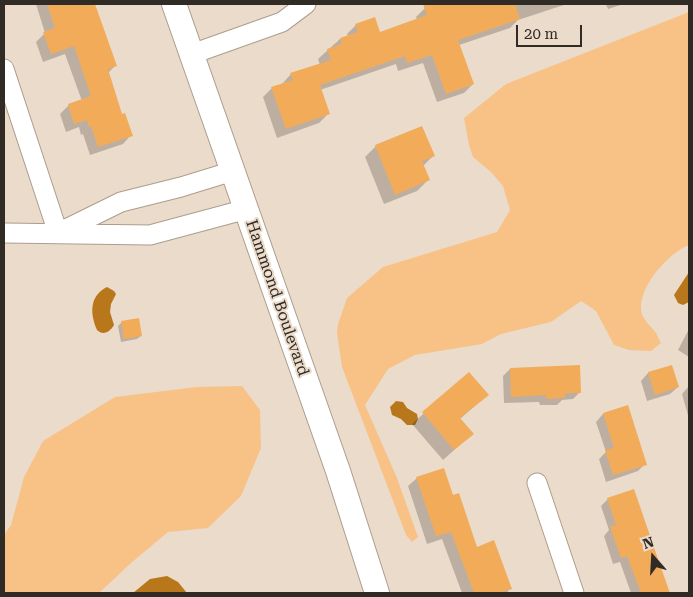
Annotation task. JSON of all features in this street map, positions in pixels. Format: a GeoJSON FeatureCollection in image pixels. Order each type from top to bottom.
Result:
{"type":"FeatureCollection","features":[{"type":"Feature","properties":{"kind":"street","name":"Hammond Boulevard"},"geometry":{"type":"LineString","coordinates":[[174,4],[338,471],[377,593]]}},
{"type":"Feature","properties":{"kind":"street"},"geometry":{"type":"LineString","coordinates":[[192,54],[282,22],[306,4]]}},
{"type":"Feature","properties":{"kind":"street"},"geometry":{"type":"LineString","coordinates":[[4,69],[58,233]]}},
{"type":"Feature","properties":{"kind":"street"},"geometry":{"type":"LineString","coordinates":[[58,233],[121,202],[182,187],[233,171]]}},
{"type":"Feature","properties":{"kind":"street"},"geometry":{"type":"LineString","coordinates":[[4,233],[150,235],[246,209]]}},
{"type":"Feature","properties":{"kind":"street"},"geometry":{"type":"LineString","coordinates":[[537,483],[574,593]]}},
{"type":"Feature","properties":{"kind":"shaded area"},"geometry":{"type":"Polygon","coordinates":[[[689,12],[689,245],[663,264],[648,284],[641,304],[643,317],[656,333],[661,343],[651,351],[629,350],[614,345],[596,311],[581,301],[551,322],[501,334],[482,344],[415,355],[388,369],[365,405],[397,478],[418,537],[412,542],[406,535],[342,367],[337,333],[338,324],[347,298],[383,267],[497,232],[510,210],[503,186],[491,172],[473,157],[464,118],[506,84],[689,12]]]}},
{"type":"Feature","properties":{"kind":"shaded area"},"geometry":{"type":"Polygon","coordinates":[[[689,272],[689,302],[683,305],[678,303],[674,295],[689,272]]]}},
{"type":"Feature","properties":{"kind":"shaded area"},"geometry":{"type":"Polygon","coordinates":[[[107,287],[116,294],[111,304],[110,312],[114,325],[110,330],[102,333],[97,330],[92,312],[97,295],[107,287]]]}},
{"type":"Feature","properties":{"kind":"shaded area"},"geometry":{"type":"Polygon","coordinates":[[[242,386],[260,410],[261,448],[241,496],[208,528],[168,532],[99,593],[4,593],[4,535],[11,525],[24,477],[43,441],[115,397],[197,387],[242,386]]]}},
{"type":"Feature","properties":{"kind":"shaded area"},"geometry":{"type":"Polygon","coordinates":[[[396,401],[403,402],[407,408],[417,414],[418,419],[415,425],[407,425],[401,419],[392,415],[390,407],[396,401]]]}},
{"type":"Feature","properties":{"kind":"shaded area"},"geometry":{"type":"Polygon","coordinates":[[[167,576],[178,582],[187,593],[133,593],[150,579],[167,576]]]}},
{"type":"Feature","properties":{"kind":"building"},"geometry":{"type":"Polygon","coordinates":[[[47,4],[95,4],[117,66],[108,69],[122,114],[125,113],[133,136],[98,147],[87,120],[74,124],[68,104],[91,96],[74,46],[51,54],[43,32],[55,28],[47,4]]]}},
{"type":"Feature","properties":{"kind":"building"},"geometry":{"type":"Polygon","coordinates":[[[423,4],[515,4],[520,19],[458,40],[474,84],[446,94],[432,55],[407,63],[405,56],[320,85],[330,114],[286,129],[271,87],[293,80],[290,73],[331,60],[327,49],[342,44],[340,38],[358,32],[355,24],[375,17],[380,32],[427,15],[423,4]]]}},
{"type":"Feature","properties":{"kind":"building"},"geometry":{"type":"Polygon","coordinates":[[[422,126],[435,156],[422,161],[430,180],[395,195],[375,145],[422,126]]]}},
{"type":"Feature","properties":{"kind":"building"},"geometry":{"type":"Polygon","coordinates":[[[139,318],[142,336],[124,339],[121,321],[139,318]]]}},
{"type":"Feature","properties":{"kind":"building"},"geometry":{"type":"Polygon","coordinates":[[[580,365],[581,393],[565,393],[565,398],[546,399],[546,395],[511,397],[510,368],[580,365]]]}},
{"type":"Feature","properties":{"kind":"building"},"geometry":{"type":"Polygon","coordinates":[[[672,365],[679,387],[655,395],[648,372],[672,365]]]}},
{"type":"Feature","properties":{"kind":"building"},"geometry":{"type":"Polygon","coordinates":[[[469,372],[489,395],[460,418],[474,434],[454,450],[422,412],[469,372]]]}},
{"type":"Feature","properties":{"kind":"building"},"geometry":{"type":"Polygon","coordinates":[[[628,405],[647,465],[613,475],[605,450],[614,448],[603,413],[628,405]]]}},
{"type":"Feature","properties":{"kind":"building"},"geometry":{"type":"Polygon","coordinates":[[[444,468],[453,495],[459,493],[477,547],[494,540],[512,589],[498,593],[474,593],[451,532],[436,536],[416,477],[444,468]]]}},
{"type":"Feature","properties":{"kind":"building"},"geometry":{"type":"Polygon","coordinates":[[[634,489],[670,593],[641,593],[627,556],[621,558],[610,527],[616,525],[607,498],[634,489]]]}}]}
